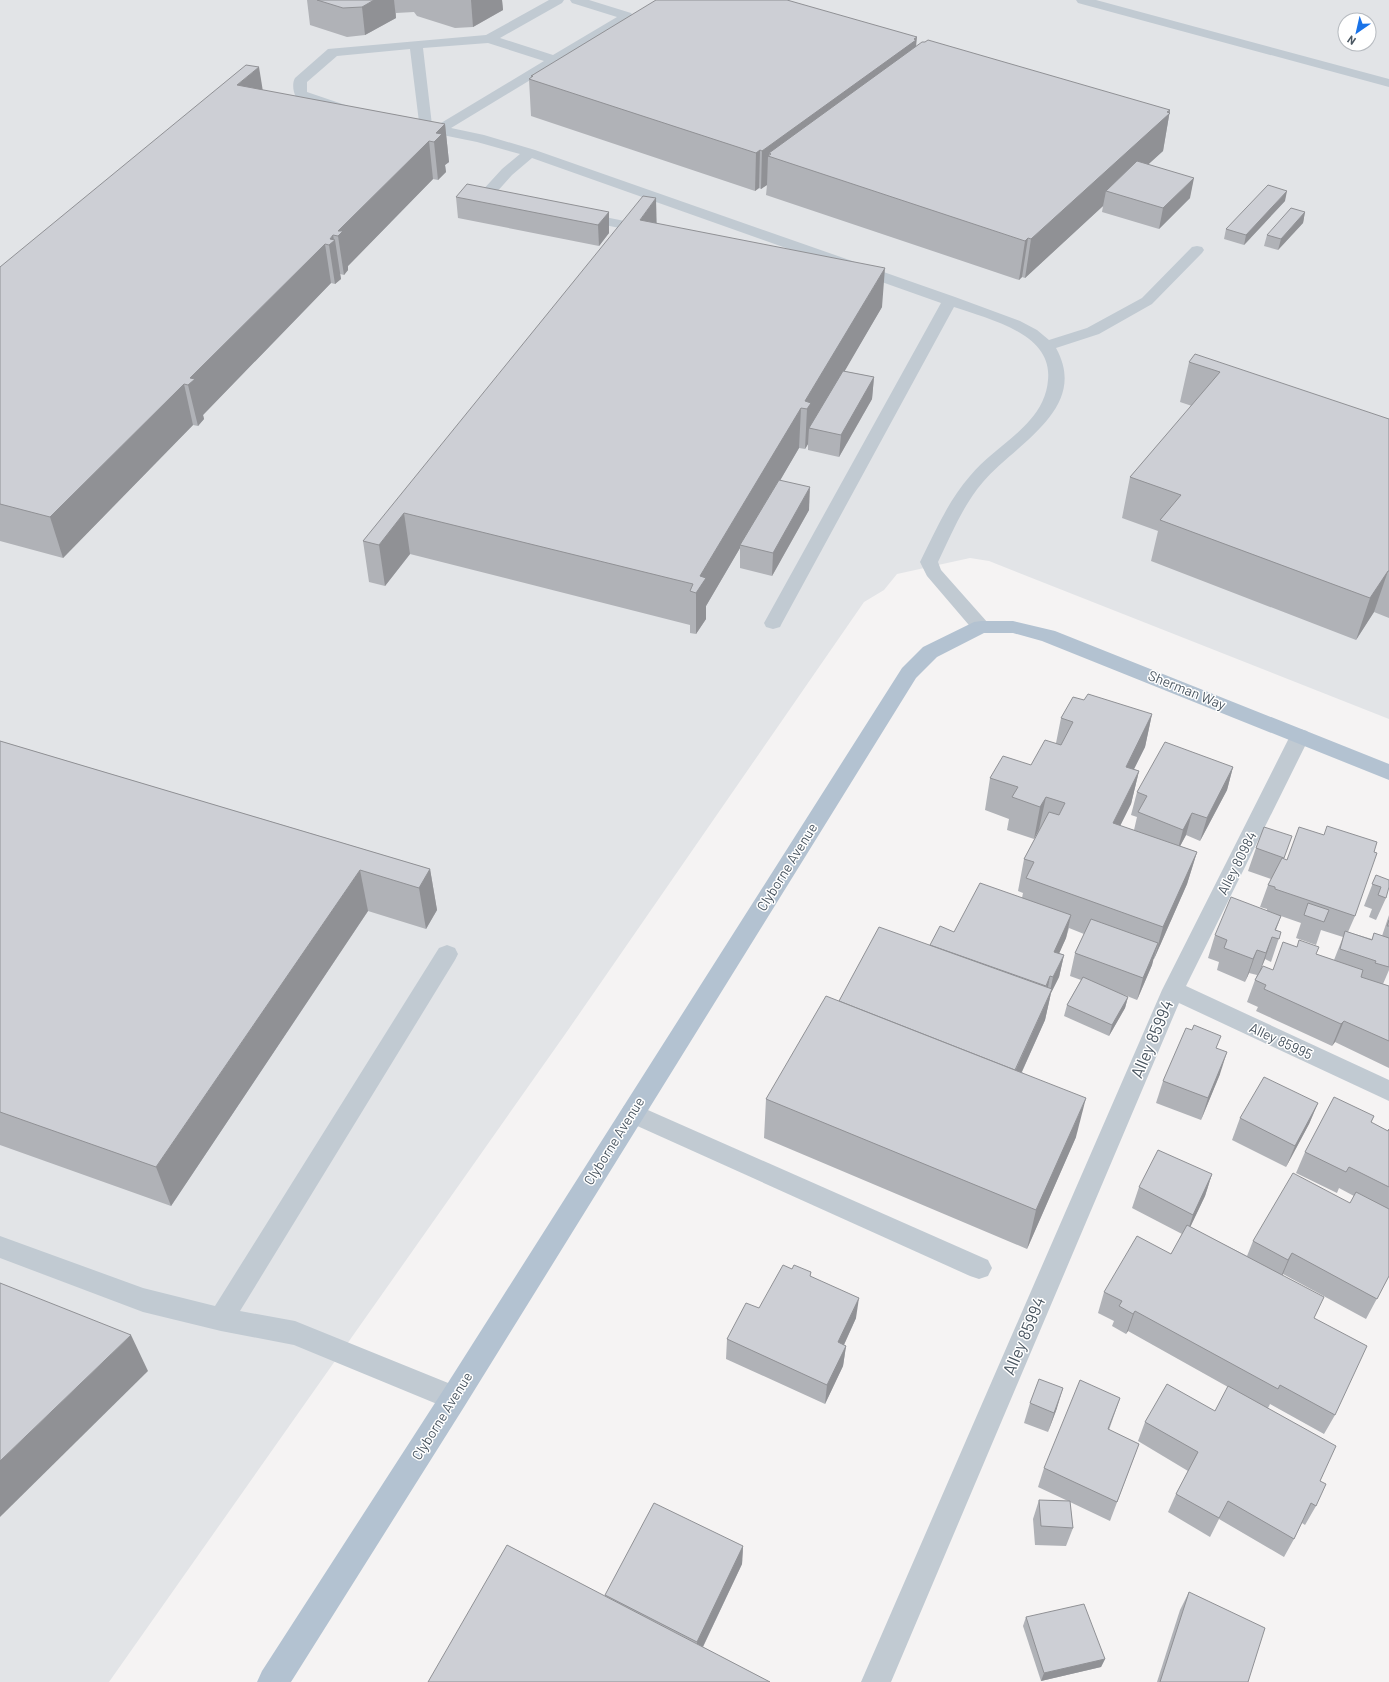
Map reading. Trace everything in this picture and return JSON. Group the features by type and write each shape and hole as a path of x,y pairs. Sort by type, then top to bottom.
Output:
{"main road":[{"name":"Sherman Way","path":"980,627 1013,627 1048,636 1389,772"},
{"name":"Clyborne Avenue","path":"272,1682 454,1398 909,673 930,652 980,627"}],"lane":[{"path":"489,39 558,0"},
{"path":"433,128 555,60 627,16 576,0"},
{"path":"1082,0 1389,83"},
{"path":"359,114 301,94 300,81 333,52 489,39 555,60"},
{"path":"416,46 433,128"},
{"path":"404,124 433,128 479,138 530,153 950,300 1018,326 1038,338 1051,351 1057,364 1057,381 1053,398 1042,416 1028,432 978,477 968,489 960,500 929,562 933,572 980,627"},
{"path":"515,202 485,196 507,172 530,153"},
{"path":"568,213 629,226"},
{"path":"1046,346 1093,332 1147,301 1197,250"},
{"path":"772,623 950,300"},
{"name":"Alley 80984","path":"1173,990 1300,736"},
{"path":"221,1319 447,954"},
{"name":"Alley 85995","path":"1173,990 1389,1091"},
{"name":"Alley 85994","path":"876,1682 1173,990"},
{"path":"632,1113 979,1268"},
{"path":"0,1247 143,1300 221,1319 294,1333 454,1398"}],"shaded area":[{"path":"0,0 1389,0 1389,719 989,561 970,558 897,574 884,590 864,602 566,1033 109,1682 0,1682"}],"building":[{"path":"317,0 374,0 362,7 343,8"},
{"path":"656,0 787,0 917,37 914,39 916,40 762,151 760,150 756,153 529,79 533,76 531,76"},
{"path":"928,40 1170,110 1167,112 1170,113 1031,239 1028,238 1025,241 768,156 771,154 769,153 922,42"},
{"path":"246,65 259,67 237,85 445,124 436,133 442,134 434,142 429,141 338,231 343,231 338,236 333,235 330,239 335,240 329,245 325,244 190,378 195,379 188,385 184,384 50,517 0,504 0,267"},
{"path":"1137,161 1194,178 1163,208 1106,191"},
{"path":"467,184 609,212 598,225 456,197"},
{"path":"1268,185 1287,191 1246,235 1226,229"},
{"path":"643,196 656,198 640,220 885,268 805,401 811,403 807,409 801,408 700,576 706,578 696,593 690,591 693,584 404,513 379,545 363,541"},
{"path":"1291,208 1305,212 1281,239 1267,235"},
{"path":"1195,354 1389,419 1389,571 1370,598 1160,520 1181,495 1130,477 1220,372 1189,362"},
{"path":"843,371 874,377 841,435 809,428"},
{"path":"779,480 810,487 773,553 740,545"},
{"path":"1088,694 1152,714 1126,767 1139,771 1113,823 1197,852 1163,927 1026,878 1034,862 1024,859 1049,812 1059,815 1065,803 1046,797 1040,807 1012,797 1018,787 990,778 1003,756 1031,765 1045,740 1061,745 1073,722 1061,718 1073,697 1084,700"},
{"path":"0,741 430,869 419,888 360,870 156,1167 0,1112"},
{"path":"1165,742 1233,767 1207,818 1192,813 1183,830 1138,812 1147,796 1137,792"},
{"path":"1327,826 1377,842 1374,852 1377,853 1355,916 1275,889 1275,887 1268,885 1282,858 1287,860 1299,827 1324,835"},
{"path":"1264,827 1292,836 1284,858 1256,848"},
{"path":"1376,875 1389,880 1386,898 1378,895 1381,887 1372,884"},
{"path":"980,883 1071,915 1054,952 1064,955 1053,977 1050,976 1046,986 930,945 940,926 954,932"},
{"path":"1231,897 1281,916 1275,930 1281,932 1279,939 1272,937 1266,953 1257,950 1253,959 1224,948 1227,940 1215,935"},
{"path":"1308,903 1329,910 1324,922 1304,915"},
{"path":"1091,919 1158,943 1143,978 1075,953"},
{"path":"879,927 1052,989 1015,1070 839,1001"},
{"path":"1345,931 1372,940 1374,933 1389,938 1389,967 1340,949"},
{"path":"1299,940 1319,947 1316,954 1363,970 1361,977 1389,986 1389,1041 1344,1021 1341,1024 1264,989 1266,985 1255,980 1263,966 1273,970 1283,942 1297,947"},
{"path":"1083,977 1128,997 1112,1025 1067,1005"},
{"path":"826,996 1086,1098 1036,1210 766,1099"},
{"path":"1194,1025 1221,1036 1216,1048 1227,1052 1208,1098 1163,1081 1186,1028 1192,1030"},
{"path":"1264,1077 1318,1103 1295,1146 1240,1118"},
{"path":"1334,1097 1374,1116 1371,1122 1388,1131 1389,1129 1389,1187 1349,1167 1346,1172 1305,1152"},
{"path":"1158,1150 1212,1174 1193,1215 1139,1187"},
{"path":"1293,1173 1350,1203 1356,1192 1389,1209 1389,1276 1377,1299 1292,1253 1288,1260 1253,1241"},
{"path":"1187,1225 1324,1297 1314,1318 1367,1346 1335,1415 1280,1385 1278,1389 1135,1311 1133,1314 1119,1306 1122,1301 1104,1292 1137,1236 1171,1254"},
{"path":"783,1265 792,1269 794,1265 811,1272 810,1276 859,1298 838,1342 846,1346 827,1385 727,1339 746,1303 759,1308"},
{"path":"0,1283 131,1335 0,1461"},
{"path":"1039,1379 1063,1388 1054,1413 1030,1403"},
{"path":"1080,1380 1120,1398 1108,1429 1139,1444 1117,1502 1044,1468"},
{"path":"1167,1384 1215,1411 1228,1386 1336,1446 1320,1481 1326,1484 1316,1506 1311,1503 1294,1539 1228,1501 1219,1518 1176,1494 1198,1452 1145,1422"},
{"path":"1039,1500 1070,1501 1073,1528 1041,1526"},
{"path":"654,1503 743,1546 697,1642 605,1595"},
{"path":"507,1545 770,1682 428,1682"},
{"path":"1189,1592 1265,1628 1248,1682 1160,1682"},
{"path":"1084,1604 1105,1659 1044,1673 1026,1617"}]}
